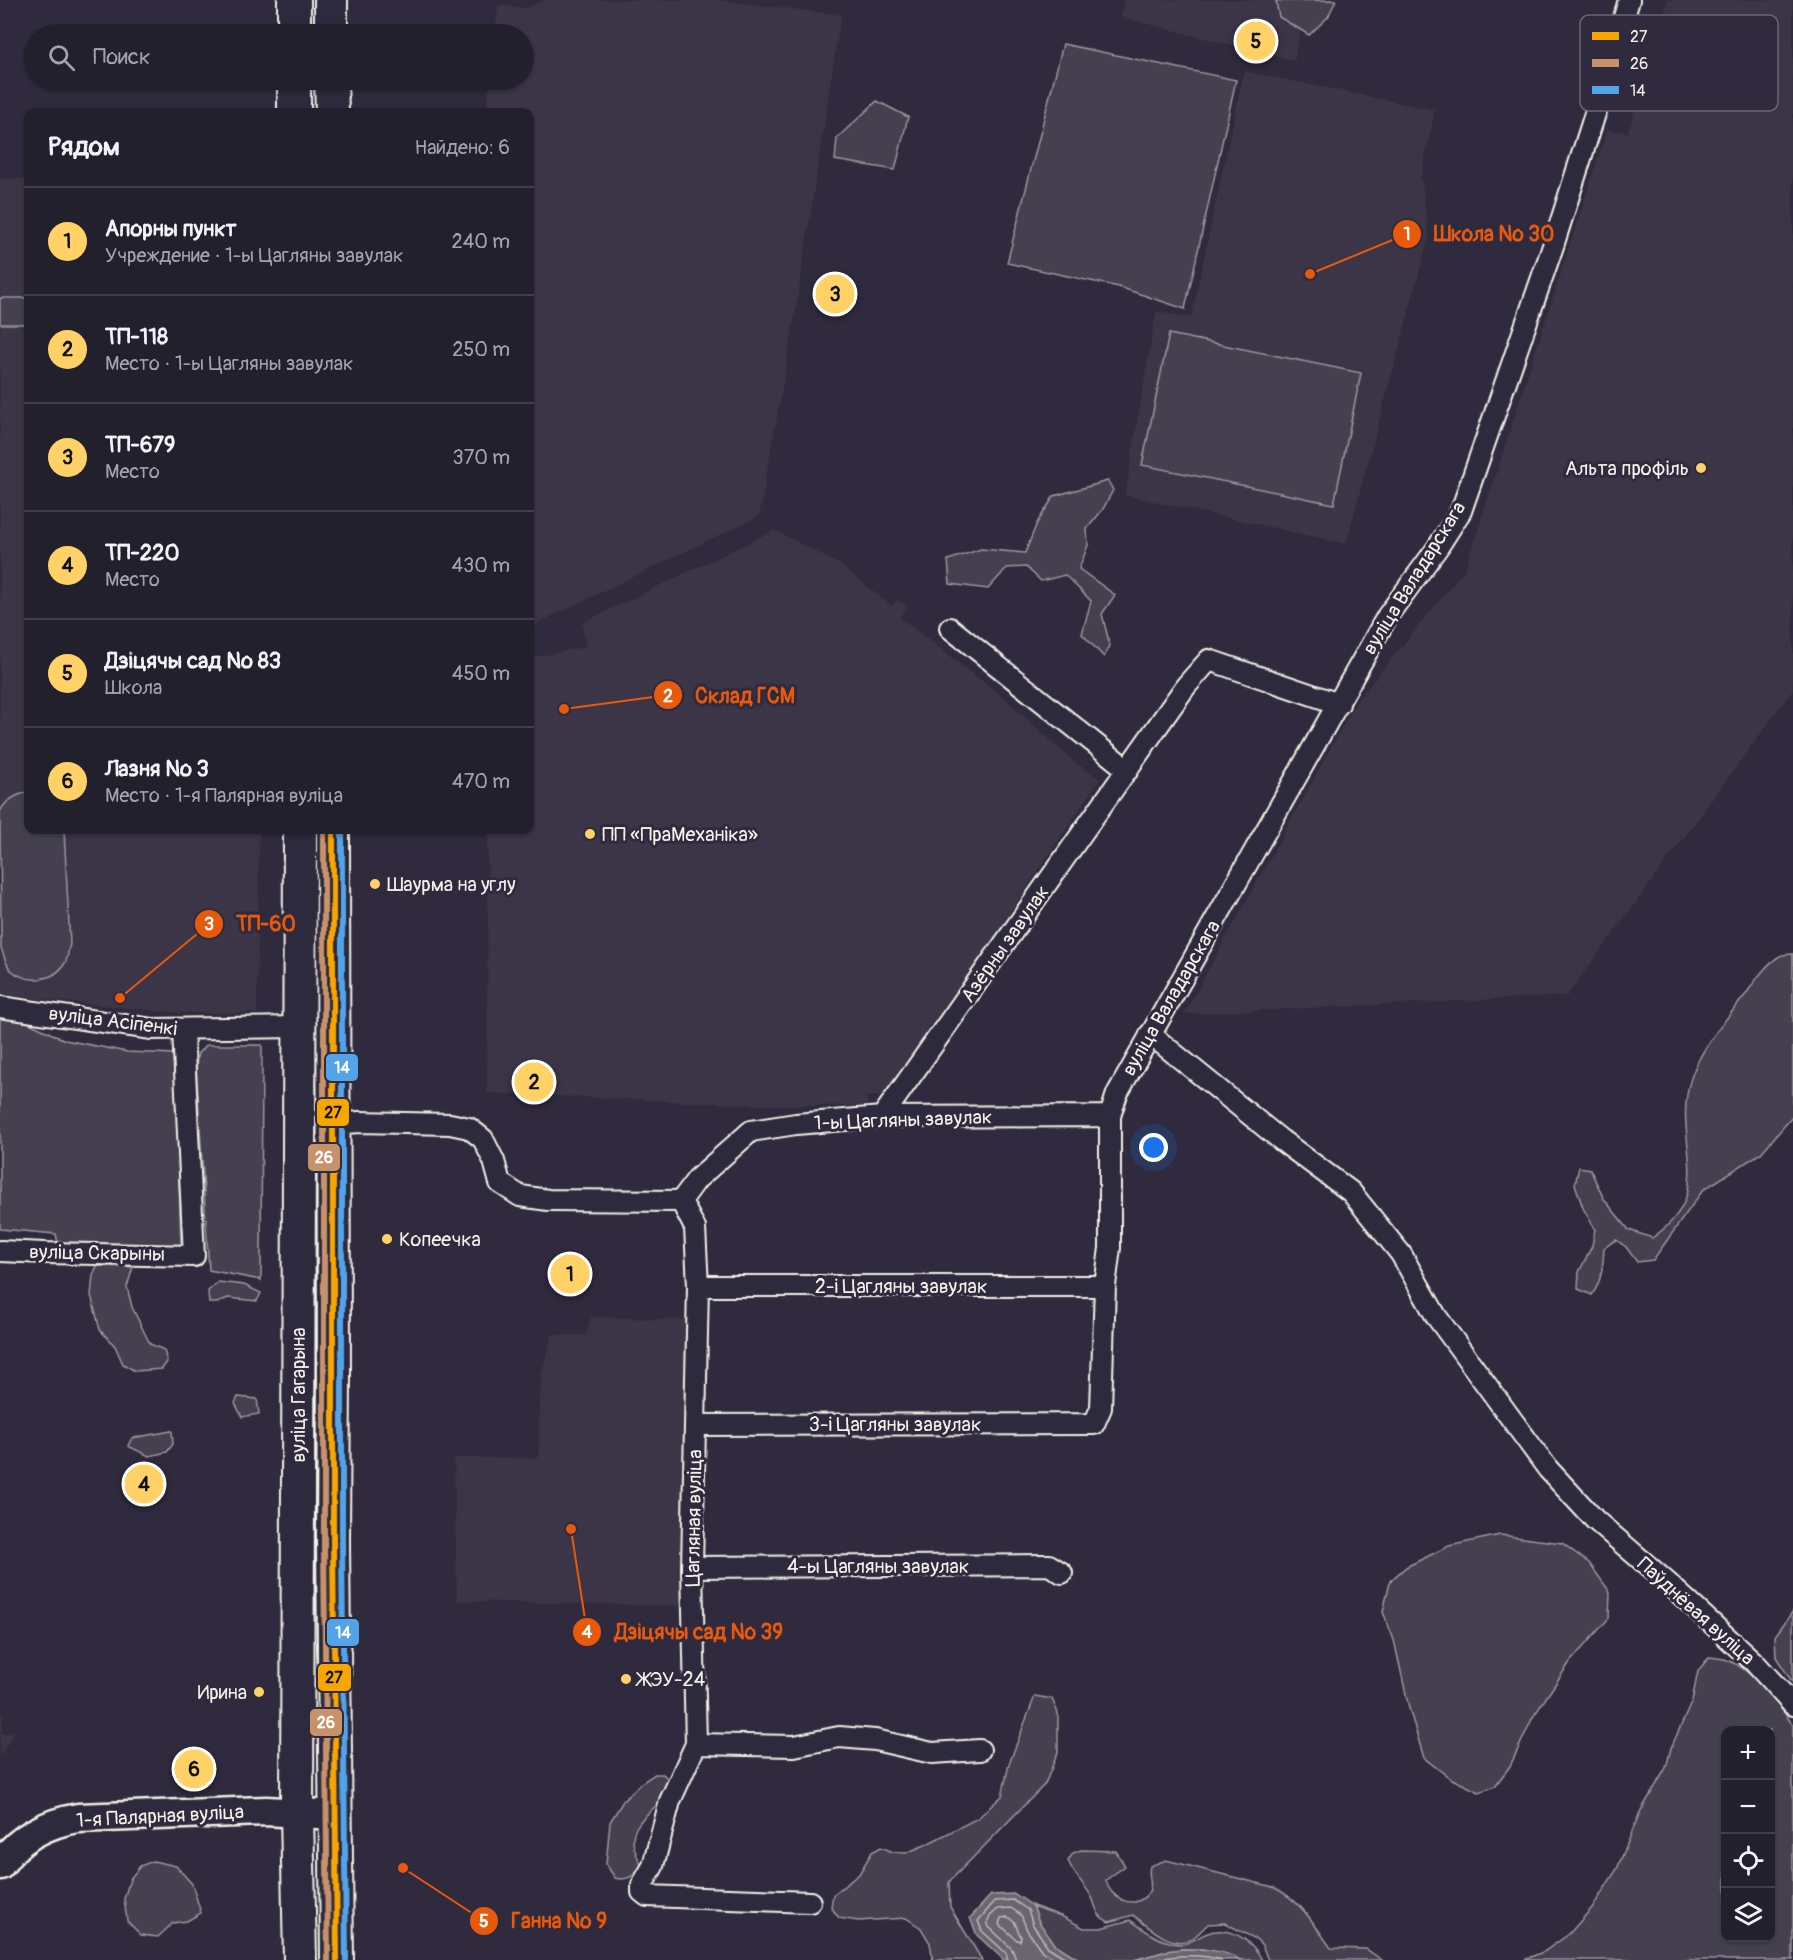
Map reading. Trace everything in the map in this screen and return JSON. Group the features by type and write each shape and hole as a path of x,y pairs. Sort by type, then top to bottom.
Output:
{"main road":[{"path":"294,0 294,24"},
{"path":"331,0 331,24"},
{"path":"294,90 294,108"},
{"path":"332,90 332,108"},
{"name":"вуліца Гагарына","path":"300,844 297,1332 297,1813 300,1960"},
{"name":"вуліца Гагарына","path":"333,845 337,1960"},
{"path":"297,1332 333,1331"}],"street":[{"name":"вуліца Валадарскага","path":"1625,15 1629,0"},
{"name":"вуліца Валадарскага","path":"1110,1116 1117,1094 1150,1034 1388,615 1438,547 1461,511 1596,111"},
{"path":"950,628 1128,770"},
{"name":"Азёрны завулак","path":"882,1117 1186,686 1209,660 1339,704"},
{"path":"300,844 333,845"},
{"name":"вуліца Асіпенкі","path":"0,1007 152,1029 299,1027"},
{"name":"вуліца Скарыны","path":"0,1251 195,1256 183,1030"},
{"name":"Паўднёвая вуліца","path":"1150,1034 1281,1140 1351,1192 1401,1254 1436,1316 1541,1459 1595,1520 1755,1663 1793,1705"},
{"path":"1105,1286 1110,1248 1110,1116"},
{"name":"1-ы Цагляны завулак","path":"681,1202 697,1179 751,1131 796,1124 882,1117 1110,1116"},
{"path":"333,1124 359,1122 450,1124 469,1128 483,1139 494,1161 500,1183 520,1196 548,1200 681,1202"},
{"name":"Цагляная вуліца","path":"681,1202 695,1228 698,1286 692,1567 696,1744 670,1801 653,1866 642,1885 642,1892 647,1896 810,1902"},
{"name":"2-і Цагляны завулак","path":"698,1286 1105,1286"},
{"name":"3-і Цагляны завулак","path":"695,1425 1094,1424 1101,1408 1105,1286"},
{"name":"4-ы Цагляны завулак","path":"692,1567 1049,1565 1062,1573"},
{"path":"696,1744 794,1746 839,1737 875,1740 932,1753 980,1750"},
{"name":"1-я Палярная вуліца","path":"0,1865 4,1858 30,1835 69,1819 266,1811 335,1815"}],"shaded area":[{"path":"545,0 717,0 841,15 793,328 759,516 542,621 534,627 534,108 486,108 489,90 534,90 534,24 496,24 498,5 527,8"},
{"path":"1124,0 1307,0 1294,61 1121,17"},
{"path":"1336,0 1328,17 1309,35 1279,17 1276,1"},
{"path":"1668,0 1793,0 1793,690 1567,996 1184,1014 1356,702 1465,569 1607,130 1628,132 1634,111 1778,111 1778,15 1663,15"},
{"path":"1063,44 1236,80 1185,309 1119,287 1007,263"},
{"path":"1244,71 1435,110 1421,177 1429,237 1346,544 1125,495 1156,311 1191,318"},
{"path":"877,101 908,117 895,170 835,160 837,138"},
{"path":"0,179 24,179 24,834 259,834 257,1013 179,1013 0,995"},
{"path":"0,298 24,298 24,324 0,324"},
{"path":"1169,334 1361,373 1334,504 1142,465"},
{"path":"1108,481 1113,490 1103,509 1087,529 1088,545 1079,569 1115,595 1102,614 1110,646 1104,657 1082,634 1091,601 1065,575 1041,581 1026,567 1007,568 988,589 950,584 948,560 981,549 1025,553 1037,523 1054,496"},
{"path":"774,530 839,564 892,606 897,599 908,607 899,617 1003,697 1073,761 1100,779 886,1097 867,1096 867,1106 758,1105 487,1093 488,834 534,834 534,657 585,647 582,623"},
{"path":"24,793 24,834 64,834 70,944 66,961 60,969 40,979 25,977 11,970 1,948 0,812 5,804"},
{"path":"1793,954 1793,1116 1761,1153 1703,1190 1653,1260 1637,1262 1626,1247 1616,1240 1604,1248 1600,1278 1592,1295 1578,1289 1579,1272 1592,1246 1595,1229 1583,1208 1575,1184 1579,1167 1590,1169 1604,1199 1629,1230 1652,1238 1673,1220 1684,1202 1689,1183 1686,1101 1695,1067 1715,1034 1765,968 1780,956"},
{"path":"0,1018 27,1022 65,1040 127,1052 175,1054 181,1245 67,1251 58,1244 56,1234 0,1229"},
{"path":"207,1045 262,1045 261,1280 209,1270 196,1066 198,1053"},
{"path":"97,1266 133,1267 127,1287 132,1307 150,1344 164,1350 167,1362 162,1369 135,1371 123,1364 115,1346 100,1330 91,1295 93,1275"},
{"path":"218,1282 244,1285 261,1293 257,1301 228,1298 217,1303 209,1303 208,1291"},
{"path":"591,1317 686,1320 687,1606 457,1601 454,1458 538,1458 541,1375 552,1335 586,1335"},
{"path":"238,1397 257,1399 259,1414 242,1417 235,1403"},
{"path":"172,1431 173,1444 167,1452 149,1456 128,1446 132,1438"},
{"path":"1500,1535 1562,1543 1589,1563 1610,1592 1609,1618 1570,1662 1533,1717 1510,1766 1495,1786 1479,1792 1450,1778 1424,1758 1409,1708 1394,1640 1383,1612 1390,1581 1406,1567 1449,1546"},
{"path":"1793,1611 1793,1683 1776,1657 1775,1636"},
{"path":"1709,1657 1725,1659 1756,1679 1793,1725 1793,1960 1524,1960 1545,1951 1569,1934 1592,1908 1617,1869 1640,1812 1666,1768 1671,1748 1692,1701 1698,1671"},
{"path":"1035,1696 1052,1699 1058,1713 1058,1752 1045,1784 949,1882 950,1907 982,1960 933,1960 930,1943 921,1928 906,1918 858,1921 839,1918 831,1907 833,1895 859,1874 872,1852 881,1847 893,1852 906,1853 925,1845 978,1818 1002,1796 1009,1764"},
{"path":"0,1715 3,1716 2,1733 14,1733 0,1757"},
{"path":"655,1774 663,1774 669,1780 668,1789 664,1797 635,1829 633,1845 641,1865 630,1877 615,1878 606,1864 610,1822 623,1801 641,1783"},
{"path":"1081,1850 1116,1851 1125,1866 1106,1880 1112,1892 1123,1900 1136,1902 1143,1899 1150,1890 1150,1866 1166,1860 1273,1887 1300,1906 1331,1948 1366,1949 1382,1960 1268,1960 1262,1945 1256,1939 1225,1923 1208,1924 1193,1938 1184,1942 1160,1935 1133,1915 1109,1922 1098,1913 1090,1894 1068,1861 1073,1853"},
{"path":"153,1861 176,1866 192,1884 201,1913 187,1921 173,1923 158,1937 141,1935 127,1921 124,1899 130,1879 140,1866"},
{"path":"1033,1906 1061,1916 1084,1928 1101,1928 1130,1920 1147,1932 1172,1943 1184,1944 1213,1931 1230,1932 1252,1946 1262,1960 1240,1960 1203,1949 1182,1949 1134,1960 1080,1960 1053,1943 1039,1922"}],"water":[{"path":"1015,1894 1033,1906 1039,1922 1053,1943 1080,1960 1004,1960 977,1935 970,1918 991,1895"},
{"path":"1182,1949 1219,1952 1240,1960 1134,1960"}],"transit line":[{"name":"26","path":"324,834 324,1542 328,1960"},
{"name":"27","path":"333,834 333,1542 337,1960"},
{"name":"14","path":"342,834 342,1542 346,1960"}],"place":[{"name":"Дзіцячы сад № 83","path":"1256,41"},
{"name":"Школа № 30","path":"1310,274"},
{"name":"ТП-679","path":"835,294"},
{"name":"Альта профіль","path":"1701,468"},
{"name":"Склад ГСМ","path":"564,709"},
{"name":"ПП «ПраМеханіка»","path":"590,834"},
{"name":"Шаурма на углу","path":"375,884"},
{"name":"ТП-60","path":"120,998"},
{"name":"ТП-118","path":"534,1082"},
{"name":"Копеечка","path":"387,1239"},
{"name":"Апорны пункт","path":"570,1274"},
{"name":"ТП-220","path":"144,1484"},
{"name":"Дзіцячы сад № 39","path":"571,1529"},
{"name":"ЖЭУ-24","path":"626,1679"},
{"name":"Ирина","path":"259,1692"},
{"name":"Лазня № 3","path":"194,1769"},
{"name":"Ганна № 9","path":"403,1868"}]}
